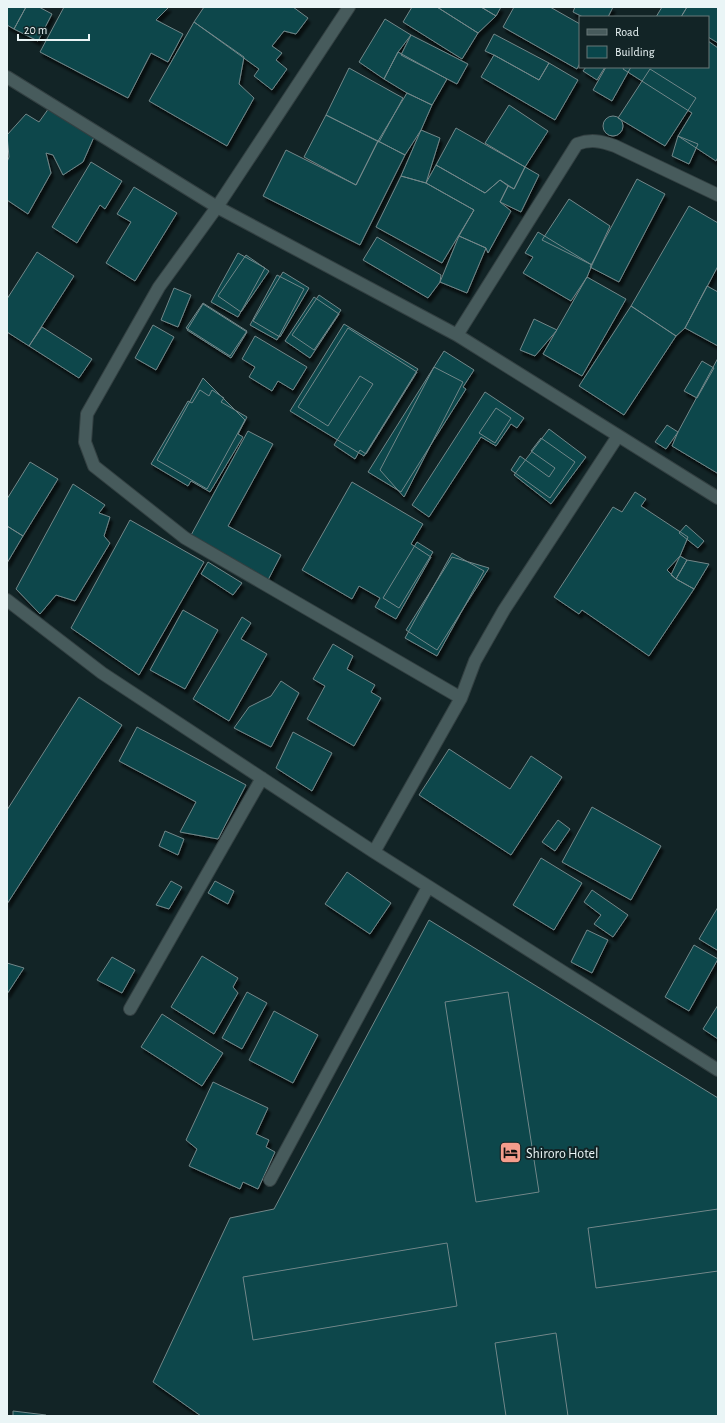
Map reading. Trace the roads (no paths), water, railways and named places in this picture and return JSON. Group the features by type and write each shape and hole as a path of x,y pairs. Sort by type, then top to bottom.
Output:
{"street":[{"path":"349,7 217,207 159,287 87,414 85,442 94,466 129,495 204,550 295,600 440,688 460,698"},
{"path":"7,77 217,207 457,335 718,498"},
{"path":"457,335 577,144 587,141 600,141 615,146 718,195"},
{"path":"374,852 460,698 475,661 504,610 618,436"},
{"path":"7,600 102,673 428,887 718,1070"},
{"path":"130,1009 262,778"},
{"path":"270,1180 428,887"}],"place":[{"name":"Shiroro Hotel","path":"511,1153"}]}
